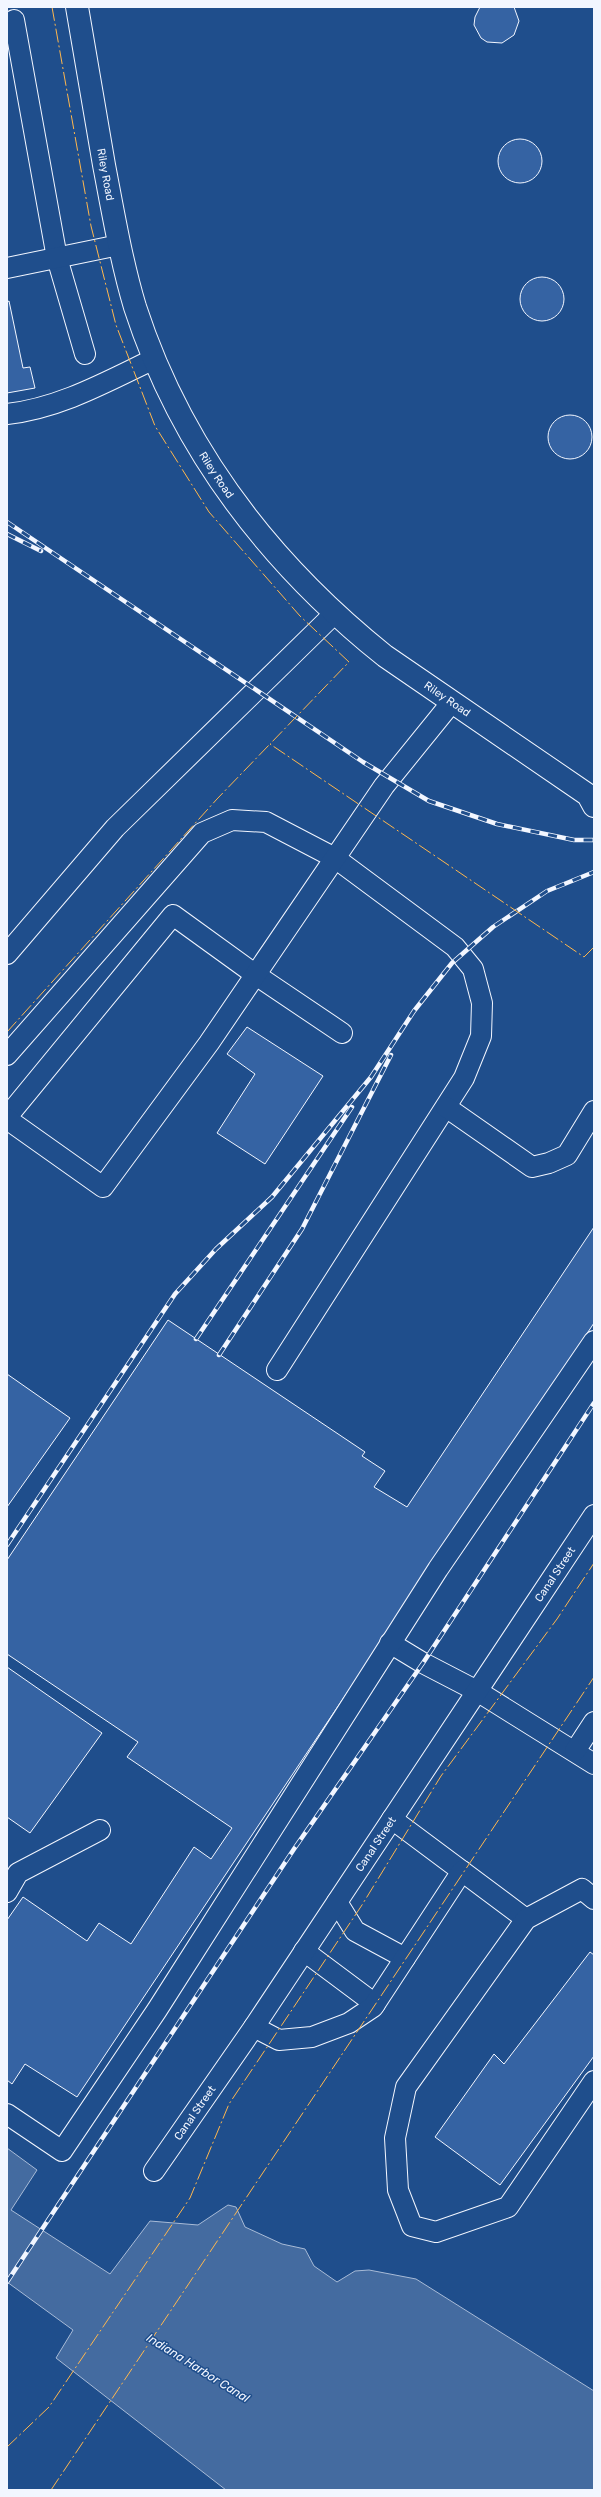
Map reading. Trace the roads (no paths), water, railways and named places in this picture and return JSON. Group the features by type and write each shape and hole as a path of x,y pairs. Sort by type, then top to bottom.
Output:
{"main road":[{"name":"Riley Road","path":"77,7 119,245 135,306 154,359 185,423 219,479 265,542 286,566 335,613 385,656 592,799"}],"street":[{"path":"14,20 57,258 85,354"},
{"path":"7,268 119,245"},
{"path":"7,414 35,411 66,401 154,359"},
{"path":"7,954 115,828 335,613"},
{"path":"342,1033 256,975 173,915 7,1118 103,1187 209,1043 256,975 384,786 452,702"},
{"path":"7,1055 202,832 232,820 266,822 335,858 455,947 473,969 482,1003 481,1036 464,1078 277,1370"},
{"path":"446,1107 532,1167 549,1163 567,1154 594,1111"},
{"path":"7,2114 62,2151 158,2010 390,1642 594,1341"},
{"name":"Canal Street","path":"154,2171 254,2027 594,1515"},
{"path":"390,1642 423,1663 477,1691 594,1764"},
{"path":"575,1751 594,1722"},
{"path":"392,1819 526,1919"},
{"path":"7,1892 18,1873 100,1830"},
{"path":"254,2027 279,2040 312,2037 349,2023 375,2004 462,1871"},
{"path":"594,1898 582,1889 526,1919 406,2087 395,2138 398,2190 412,2226 436,2232 508,2207 594,2081"},
{"path":"337,1902 355,1931 405,1958"},
{"path":"304,1951 375,2004"}],"water":[{"name":"Indiana Harbor Canal","path":"7,2148 37,2170 11,2210 110,2274 150,2221 198,2225 228,2205 236,2207 245,2227 282,2244 305,2249 314,2266 337,2282 355,2271 369,2270 416,2279 594,2391 594,2490 226,2490 56,2358 73,2330 7,2282"}],"railway":[{"path":"7,522 363,762 429,801 497,824 574,840 594,840"},
{"path":"7,534 41,551"},
{"path":"7,1545 175,1294 216,1249 272,1197 371,1077 414,1011 452,963 493,927 547,891 594,872"},
{"path":"219,1355 302,1229 391,1055"},
{"path":"196,1339 352,1107"},
{"path":"7,2282 294,1849 423,1663 594,1403"}]}
